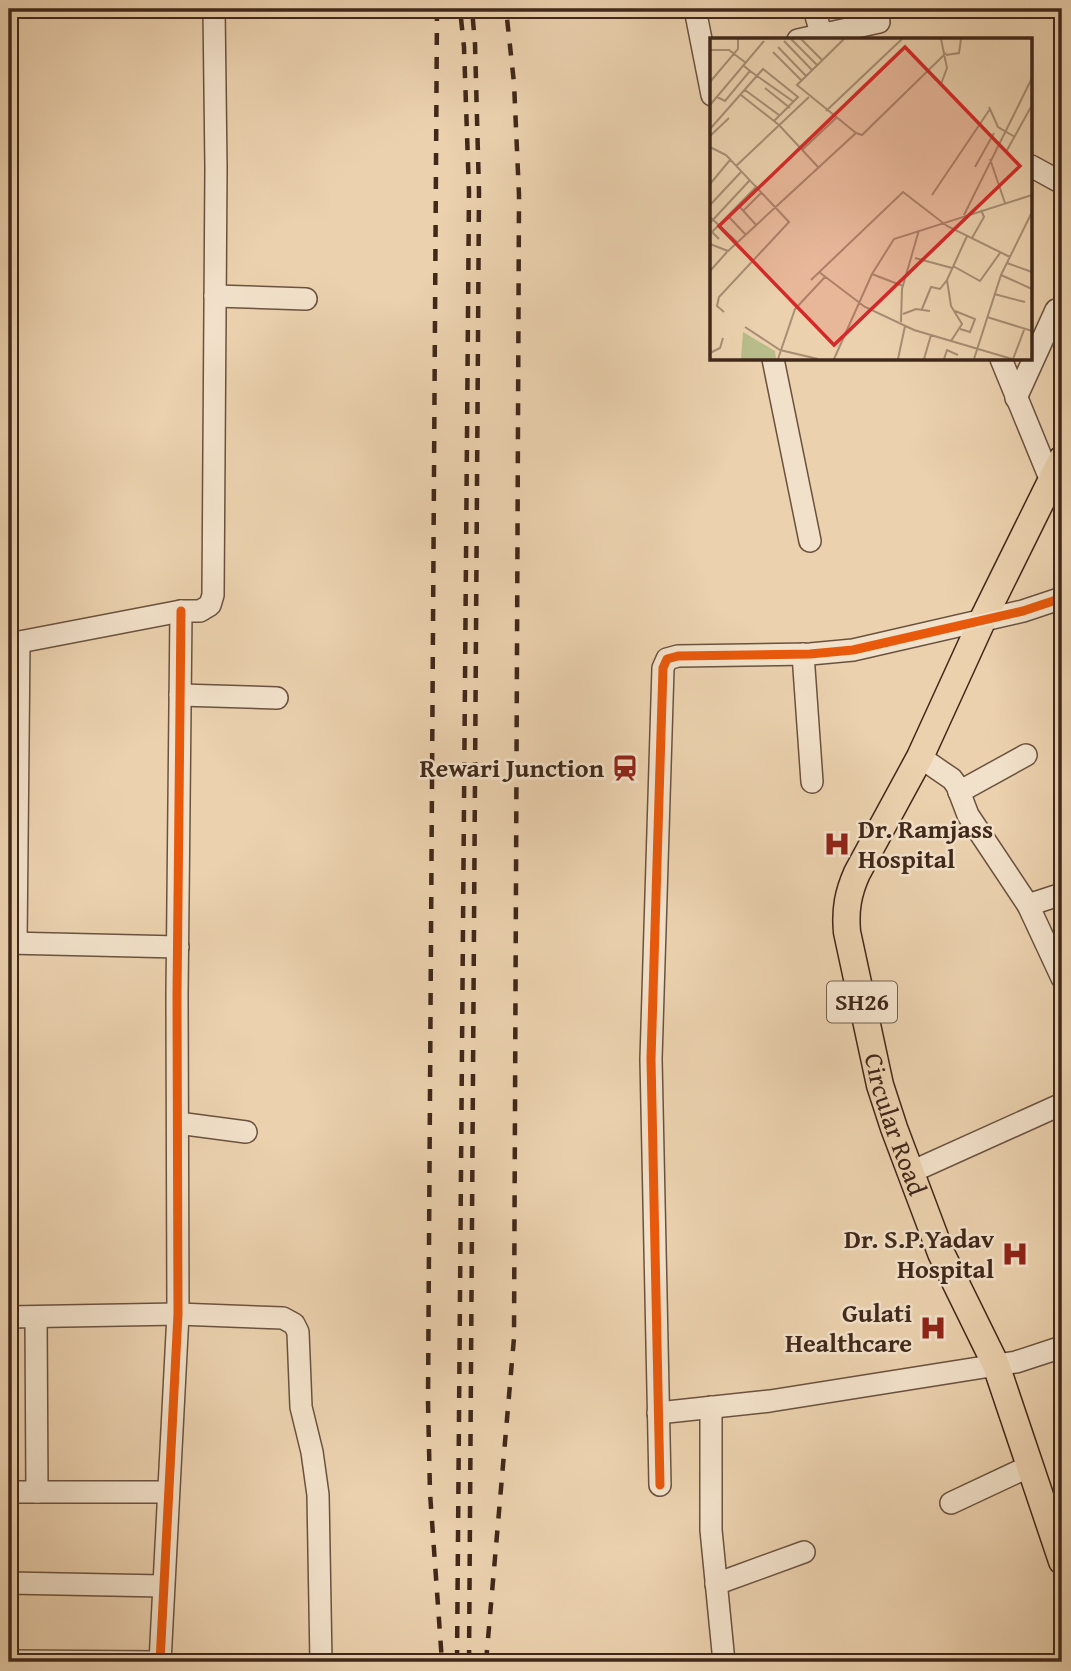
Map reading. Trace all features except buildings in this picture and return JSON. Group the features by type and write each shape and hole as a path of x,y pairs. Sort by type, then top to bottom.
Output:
{"main road":[{"name":"Circular Road","path":"1056,470 983,619 920,757 857,873 849,891 845,912 880,1085 909,1173 941,1253 996,1365 1062,1560"}],"street":[{"path":"178,947 12,943 14,643 181,611 200,611 210,605 213,595 214,9"},
{"path":"695,9 710,85"},
{"path":"814,9 823,38 879,18"},
{"path":"1032,167 1062,183"},
{"path":"215,296 306,299"},
{"path":"1016,398 1056,310"},
{"path":"773,360 810,541"},
{"path":"1001,360 1016,398 1056,470"},
{"path":"660,1485 651,1059 663,668 667,659 678,656 803,654 853,650 1023,611 1062,598"},
{"path":"9,1661 160,1662 178,1314 181,611"},
{"path":"803,654 811,782"},
{"path":"180,695 277,698"},
{"path":"959,792 1026,755"},
{"path":"920,757 952,779 968,815 1028,905 1062,978"},
{"path":"1028,905 1062,894"},
{"path":"909,1173 1062,1104"},
{"path":"178,1123 246,1132"},
{"path":"9,1317 178,1314 282,1318 294,1324 298,1332 300,1398 318,1495 321,1662"},
{"path":"36,1318 37,1492"},
{"path":"659,1413 771,1401 996,1365 1032,1358 1062,1347"},
{"path":"711,1407 711,1530 724,1662"},
{"path":"951,1503 1030,1466"},
{"path":"9,1492 168,1492"},
{"path":"716,1584 804,1552"},
{"path":"9,1583 163,1586"}],"railway":[{"path":"437,9 428,1401 430,1493 442,1662"},
{"path":"457,1662 469,192 464,47 460,9"},
{"path":"469,1662 479,192 472,9"},
{"path":"486,1662 514,1338 519,195 514,83 506,9"}],"cycle path":[{"path":"660,1485 651,1059 663,668 667,659 678,656 810,654 853,650 1023,611 1062,598"},
{"path":"160,1662 178,1314 177,996 181,611"}],"place":[{"name":"Rewari Junction","path":"625,768"},
{"name":"Dr. Ramjass Hospital","path":"837,844"},
{"name":"Dr. S.P.Yadav Hospital","path":"1015,1254"},
{"name":"Gulati Healthcare","path":"933,1328"}]}
